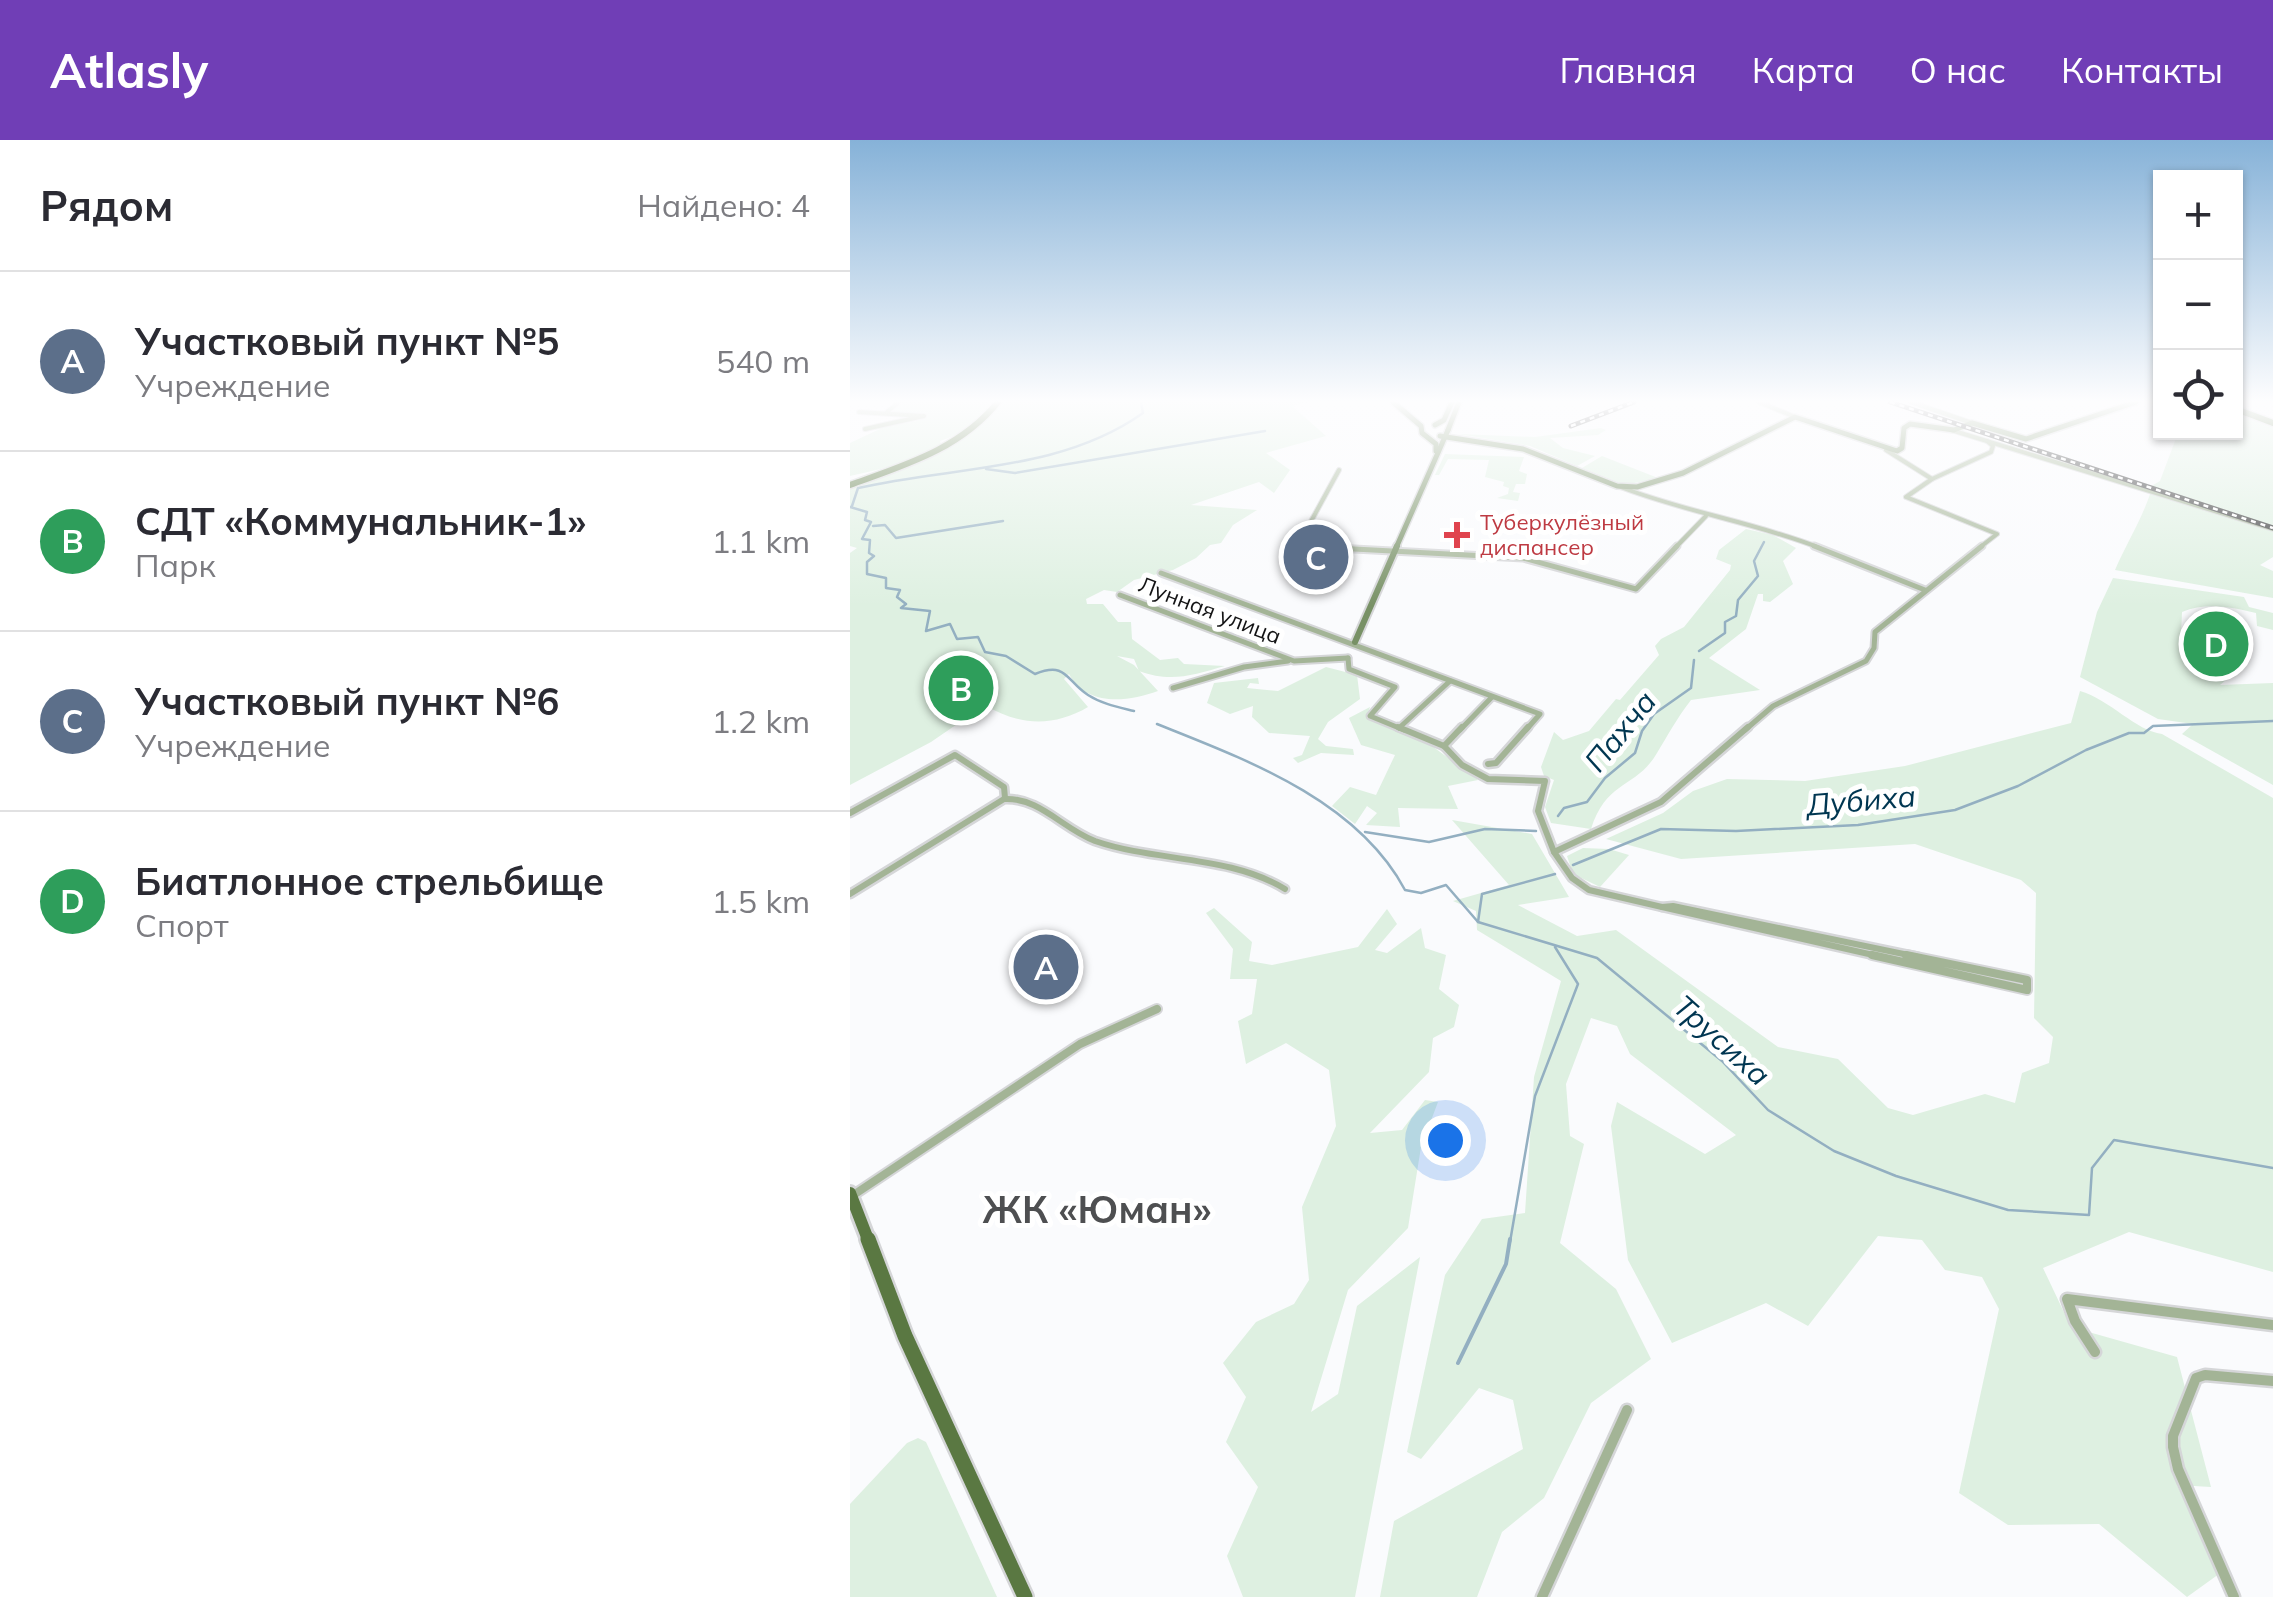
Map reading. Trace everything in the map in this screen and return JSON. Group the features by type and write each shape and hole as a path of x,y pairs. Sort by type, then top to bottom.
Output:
{"main road":[{"path":"850,484 884,470"},
{"path":"851,1195 905,1336 1025,1597"}],"street":[{"path":"1339,470 1297,547 1534,560 1636,589 1706,516"},
{"path":"1428,470 1348,658 1349,669 1395,688 1370,716 1444,746 1449,755 1487,778 1504,782 1532,778 1545,781 1538,810 1554,852 1583,887 2027,985"},
{"path":"1576,470 1650,499 1791,537 1925,590"},
{"path":"1617,486 1650,485 1682,470"},
{"path":"1920,470 1932,479"},
{"path":"1554,852 1662,802 1776,704 1866,661 1874,648 1874,632 1997,532 1906,497 1953,470"},
{"path":"2081,470 2273,529"},
{"path":"1650,485 1645,492 1650,499"},
{"path":"1160,573 1355,642 1540,714 1496,763 1488,764"},
{"name":"Лунная улица","path":"1120,595 1294,661 1348,658"},
{"path":"1173,688 1244,667 1294,661"},
{"path":"1399,728 1450,680"},
{"path":"1444,746 1493,697"},
{"path":"850,813 955,755 1004,787 1004,799"},
{"path":"850,894 1004,799 1031,802 1070,830 1111,848 1246,873 1274,880 1284,889"},
{"path":"851,1195 1080,1044 1157,1009"},
{"path":"2095,1352 2075,1322 2066,1299 2273,1325"},
{"path":"2234,1597 2178,1469 2173,1436 2196,1378 2205,1375 2273,1382"},
{"path":"1542,1597 1627,1410"}],"green space":[{"path":"850,470 876,470 850,476"},
{"path":"903,470 1290,470 1274,493 1259,482 1191,505 1257,510 1233,525 1221,543 1210,545 1173,570 1134,580 1117,592 1104,590 1086,599 1087,604 1103,604 1118,622 1131,622 1132,639 1160,660 1178,658 1184,664 1225,666 1172,677 1140,671 1158,691 1121,699 1086,692 1069,674 1064,679 1088,707 1075,714 1049,721 1024,720 985,705 931,742 850,785 850,553 857,548 850,546 850,489","holes":["1117,656 1134,659 1139,670"]},
{"path":"1487,470 1519,470 1527,474 1525,484 1516,484 1513,492 1520,493 1518,501 1497,498 1508,494 1509,488 1503,486 1504,482 1485,477"},
{"path":"1587,470 1638,470 1658,478 1625,485"},
{"path":"2164,470 2273,470 2273,557 2260,565 2273,571 2273,598 2115,570 2153,485 2160,481"},
{"path":"1746,529 1773,535 1796,548 1783,561 1793,584 1770,602 1763,601 1763,594 1758,594 1746,629 1709,658 1760,690 1691,700 1649,765 1613,792 1591,829 1551,823 1545,807 1554,780 1544,776 1541,767 1554,732 1563,740 1589,731 1616,699 1620,700 1659,655 1655,646 1684,627 1730,570 1731,565 1716,559 1719,550"},
{"path":"2113,578 2244,597 2249,607 2273,613 2273,630 2257,626 2256,613 2219,607 2191,609 2182,612 2181,635 2194,640 2194,659 2234,673 2220,685 2273,683 2273,785 2182,734 2193,724 2158,719 2080,677 2097,612"},
{"path":"2199,625 2232,631 2234,664 2200,657"},
{"path":"1326,667 1357,675 1360,699 1328,722 1318,739 1326,746 1353,749 1354,755 1321,753 1298,763 1293,758 1302,755 1310,736 1269,733 1252,717 1253,706 1230,714 1207,703 1214,683 1258,678 1259,684 1250,683 1247,688 1278,691"},
{"path":"2080,691 2273,798 2273,1272 2129,1232 2043,1268 2071,1327 2177,1357 2211,1487 2177,1485 2219,1574 2187,1597 2099,1524 2008,1525 1959,1493 1999,1309 1982,1277 1945,1270 1922,1240 1878,1236 1808,1326 1766,1303 1672,1343 1628,1260 1611,1126 1617,1102 1705,1154 1736,1135 1630,1054 1617,1026 1591,1018 1566,1084 1570,1136 1584,1144 1560,1243 1616,1289 1651,1359 1591,1403 1544,1498 1502,1532 1477,1597 1380,1597 1394,1521 1523,1449 1513,1400 1479,1388 1421,1459 1407,1452 1445,1275 1482,1219 1525,1213 1534,1077 1561,981 1477,930 1476,911 1453,901 1509,885 1452,820 1532,834 1569,897 1518,905 1577,936 1616,930 1778,1047 1838,1059 1888,1108 1913,1115 1985,1094 2015,1103 2022,1073 2049,1063 2053,1037 2034,1018 2036,893 2021,880 1915,844 1681,859 1606,839 1663,813 1693,791 1727,779 1805,781 1905,766 2071,723"},
{"path":"1370,707 1367,716 1432,746 1478,780 1448,786 1458,809 1398,808 1400,827 1366,825 1377,813 1367,806 1355,824 1332,806 1350,787 1376,795 1395,755 1361,745 1349,718"},
{"path":"1583,848 1629,855 1600,887 1573,874 1567,856"},
{"path":"1214,908 1252,942 1249,961 1272,965 1358,947 1387,909 1397,924 1375,950 1387,953 1421,928 1425,948 1446,955 1439,989 1459,1005 1454,1027 1433,1038 1429,1072 1370,1133 1402,1130 1425,1100 1438,1102 1421,1147 1408,1228 1348,1290 1311,1412 1338,1394 1357,1306 1420,1257 1355,1597 1243,1597 1227,1556 1258,1487 1226,1442 1246,1397 1223,1363 1256,1322 1294,1304 1309,1280 1302,1207 1336,1126 1329,1070 1286,1043 1246,1064 1238,1021 1252,1014 1257,979 1230,979 1233,949 1206,913"},
{"path":"918,1438 926,1442 997,1597 850,1597 850,1504 907,1443"}],"waterway":[{"path":"852,506 858,488 966,470"},
{"path":"993,470 1015,473 1033,470"},
{"name":"Трусиха","path":"850,507 867,512 865,520 871,522 862,539 870,540 869,553 874,556 867,562 867,574 886,578 886,588 900,590 897,597 906,604 901,608 930,611 926,631 950,624 957,639 978,637 985,652 1006,656 1035,674 1060,671 1093,698 1134,711"},
{"path":"873,526 885,525 896,538 1003,521"},
{"name":"Пахча","path":"1699,651 1725,633 1725,622 1736,616 1738,600 1758,576 1754,561 1764,542"},
{"name":"Пахча","path":"1558,816 1564,808 1587,802 1605,778 1635,753 1642,731 1654,714 1691,688 1694,660"},
{"name":"Дубиха","path":"1573,865 1661,829 1736,831 1858,825 1955,810 2018,786 2086,750 2129,733 2144,733 2153,726 2273,721"},
{"name":"Трусиха","path":"1157,724 1227,752 1297,787 1359,831 1405,890 1421,893 1446,885 1478,922"},
{"name":"Пахча","path":"1365,832 1429,842 1485,829 1536,831"},
{"name":"Дубиха","path":"1478,922 1482,894 1555,874"},
{"name":"Трусиха","path":"1478,922 1597,958 1722,1061 1768,1110 1834,1151 1896,1176 2008,1210 2089,1215 2092,1168 2114,1140 2273,1168"},
{"path":"1510,1242 1535,1096 1578,984 1555,947"},
{"path":"1458,1363 1506,1264 1510,1239"}],"railway":[{"path":"2097,470 2273,528"}],"place":[{"name":"Туберкулёзный диспансер","path":"1457,535"},
{"name":"Участковый пункт №6","path":"1316,557"},
{"name":"Биатлонное стрельбище","path":"2216,644"},
{"name":"СДТ «Коммунальник-1»","path":"961,688"},
{"name":"Участковый пункт №5","path":"1046,967"}],"district":[{"name":"ЖК «Юман»","path":"1097,1209"}]}
